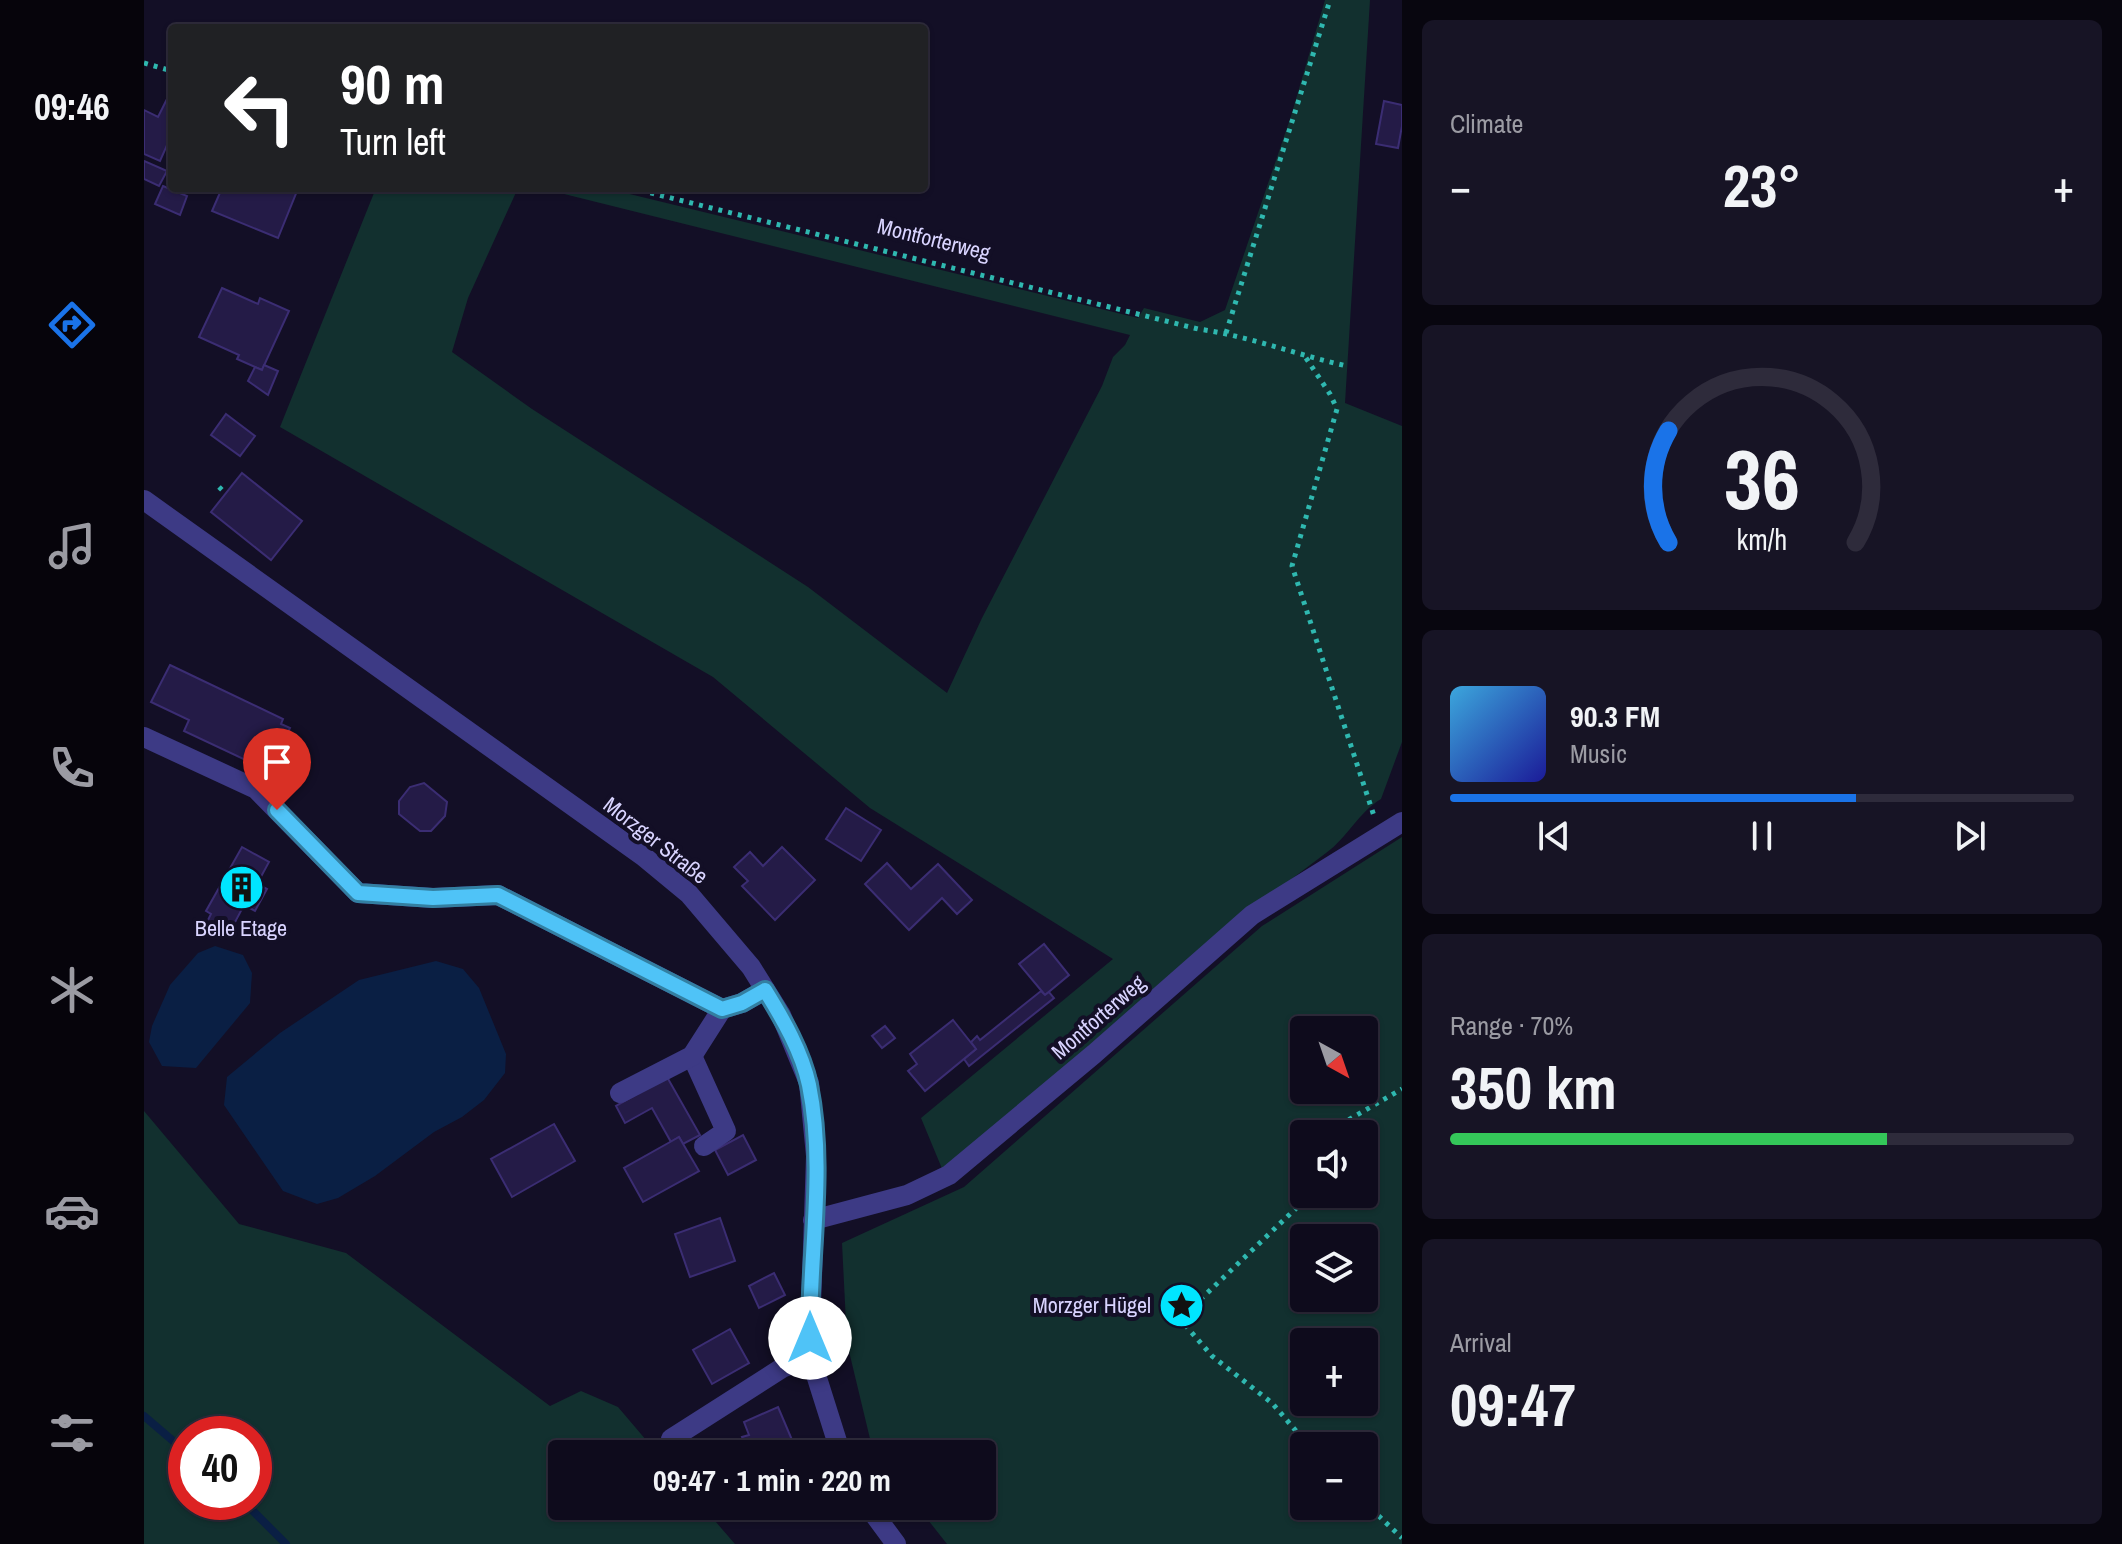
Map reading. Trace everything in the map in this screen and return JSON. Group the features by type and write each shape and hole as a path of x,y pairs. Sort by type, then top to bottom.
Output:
{"street":[{"name":"Morzger Straße","path":"144,500 643,856 689,894 737,947 781,1015 809,1083 816,1156 810,1306 813,1356 836,1440"},
{"path":"144,737 256,789 358,893 433,898 498,895 722,1009"},
{"name":"Montforterweg","path":"813,1220 907,1195 949,1175 1094,1054 1252,915 1402,822"},
{"path":"620,1093 692,1056 722,1009 742,1003 765,990"},
{"path":"692,1056 726,1131 704,1146"},
{"path":"671,1439 782,1368 813,1356"},
{"path":"878,1520 896,1544"}],"path":[{"path":"1226,333 1330,0"},
{"path":"144,63 168,70"},
{"name":"Montforterweg","path":"647,192 1198,329 1226,333 1347,366"},
{"path":"1306,357 1337,409 1292,566 1379,836"},
{"path":"219,487 225,493"},
{"path":"1348,1120 1402,1089"},
{"path":"1296,1208 1180,1319 1212,1356 1272,1403 1297,1432"},
{"path":"1378,1515 1402,1538"}],"green space":[{"path":"1325,0 1370,0 1345,403 1402,426 1402,742 1381,799 1333,847 1180,969 943,1171 921,1118 1113,959 870,808 713,677 280,427 374,192 516,192 468,298 452,352 532,409 808,587 947,693 982,618 1102,386 1113,357 1130,335 556,192 621,192 1138,318 1144,308 1200,322 1225,310 1291,116"},
{"path":"1402,837 1402,1544 947,1544 928,1520 996,1520 996,1440 870,1440 847,1343 842,1243 964,1187 1262,926"},
{"path":"144,1111 239,1224 346,1253 550,1406 581,1391 618,1407 646,1440 548,1440 548,1520 714,1520 735,1544 144,1544"}],"water":[{"path":"215,946 243,955 252,973 250,1003 196,1068 162,1066 149,1042 152,1026 170,985 198,953"},
{"path":"436,961 463,969 479,988 506,1054 505,1073 484,1100 462,1117 434,1132 375,1176 338,1198 317,1204 283,1191 224,1105 227,1077 280,1033 359,980"}],"building":[{"path":"167,99 168,143 160,161 144,154 144,110 158,117"},
{"path":"1384,101 1402,105 1398,148 1376,144"},
{"path":"144,161 167,171 159,186 144,179"},
{"path":"163,186 168,188 168,192 187,196 180,215 155,204"},
{"path":"220,192 297,192 278,238 212,211"},
{"path":"222,288 258,304 260,298 289,311 262,370 237,359 239,355 199,337"},
{"path":"264,365 278,371 268,395 248,381 255,367 262,370"},
{"path":"226,414 255,436 240,456 211,435"},
{"path":"242,473 302,521 271,560 211,512"},
{"path":"170,665 283,719 281,724 290,728 269,771 184,731 189,720 151,702"},
{"path":"424,783 447,802 445,816 431,831 420,831 399,814 399,801 410,787"},
{"path":"846,808 881,830 861,861 826,839"},
{"name":"Belle Etage","path":"242,847 269,862 257,884 267,889 255,911 244,905 233,926 224,922 220,929 207,922 211,914 206,911"},
{"path":"782,847 815,880 775,920 742,886 748,881 734,867 750,852 763,866"},
{"path":"887,863 911,889 938,864 972,900 957,914 942,898 909,930 865,884"},
{"path":"1044,944 1069,975 1045,995 1019,964"},
{"path":"1041,991 1045,995 1049,992 1054,998 969,1066 964,1059 976,1049 971,1042 977,1036 980,1040"},
{"path":"953,1020 976,1049 925,1091 908,1071 917,1064 910,1054"},
{"path":"885,1026 895,1038 882,1048 872,1036"},
{"path":"667,1077 700,1135 683,1144 679,1137 671,1142 652,1108 625,1123 616,1106"},
{"path":"554,1124 575,1161 512,1197 491,1159"},
{"path":"743,1135 756,1160 728,1175 715,1150"},
{"path":"679,1137 699,1171 643,1202 624,1168"},
{"path":"720,1218 735,1261 690,1277 675,1234"},
{"path":"774,1273 785,1295 759,1308 749,1286"},
{"path":"730,1329 749,1363 712,1384 693,1350"},
{"path":"778,1407 792,1440 743,1440 742,1437 749,1435 744,1422"}],"waterway":[{"path":"144,1416 168,1437"},
{"path":"262,1520 286,1544"}],"place":[{"name":"Belle Etage","path":"241,887"},
{"name":"Morzger Hügel","path":"1182,1305"}],"route":[{"path":"277,810 358,893 433,898 498,895 722,1009 742,1003 765,990 781,1015 809,1083 816,1156 810,1338"}]}
